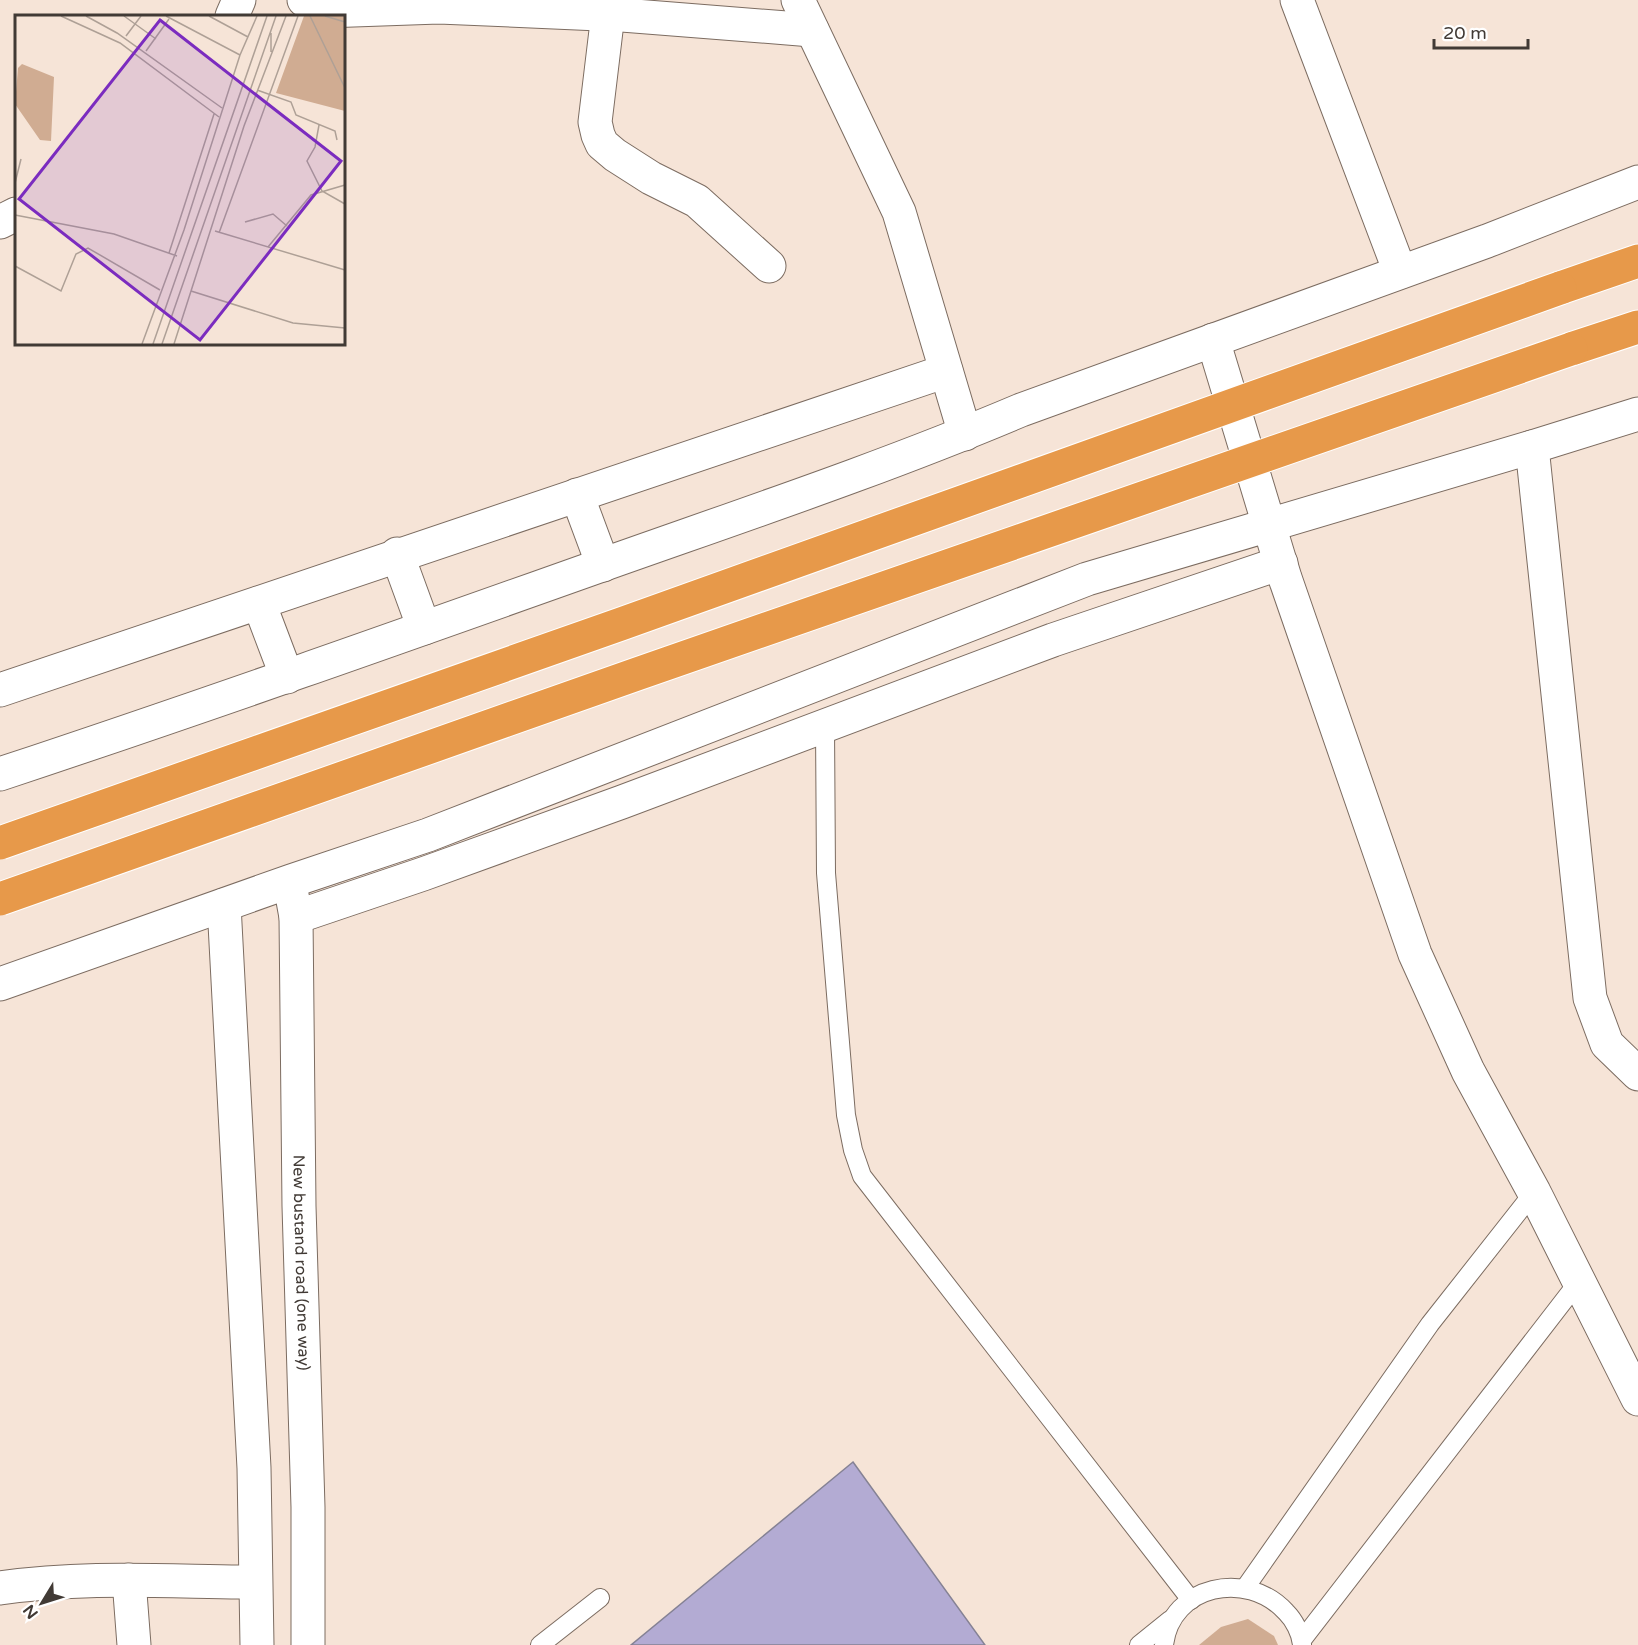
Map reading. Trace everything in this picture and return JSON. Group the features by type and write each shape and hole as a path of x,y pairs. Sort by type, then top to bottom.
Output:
{"highway":[{"path":"0,843 1638,261"},
{"path":"0,899 626,678 1638,327"}],"street":[{"path":"232,15 239,0"},
{"path":"304,0 325,11 439,7 608,14 812,30"},
{"path":"798,0 899,212 964,434"},
{"path":"1298,0 1400,272"},
{"path":"608,14 595,122 602,144 651,178 697,201 769,266"},
{"path":"0,774 287,677 837,482 1021,410 1487,241 1638,182"},
{"path":"0,222 15,214"},
{"path":"1213,340 1281,563 1415,954 1468,1071 1534,1192 1638,1399"},
{"path":"0,690 946,371"},
{"path":"0,984 428,835 1087,579 1638,414"},
{"path":"1532,447 1590,998 1607,1044 1638,1074"},
{"path":"577,495 603,565"},
{"path":"398,554 424,628"},
{"path":"296,917 423,874 825,727 1053,640 1281,563"},
{"path":"260,603 287,677"},
{"name":"New bustand road (one way)","path":"291,881 296,917 308,1645"},
{"path":"224,905 254,1457 257,1645"},
{"path":"254,1457 306,1460"},
{"path":"129,1580 134,1645"},
{"path":"0,1588 31,1583 129,1580 240,1582"}],"lane":[{"path":"825,727 826,873 846,1115 852,1150 862,1176 1191,1600"},
{"path":"1245,1588 1430,1324 1534,1192"},
{"path":"1139,1645 1191,1600 1211,1590 1234,1586 1256,1590 1277,1601 1292,1618 1302,1642 1579,1281"},
{"path":"540,1645 600,1598"},
{"path":"1164,1645 1174,1617"}],"shaded area":[{"path":"1248,1619 1274,1636 1278,1645 1199,1645 1221,1627"}],"building":[{"path":"853,1462 985,1645 631,1645"}]}
